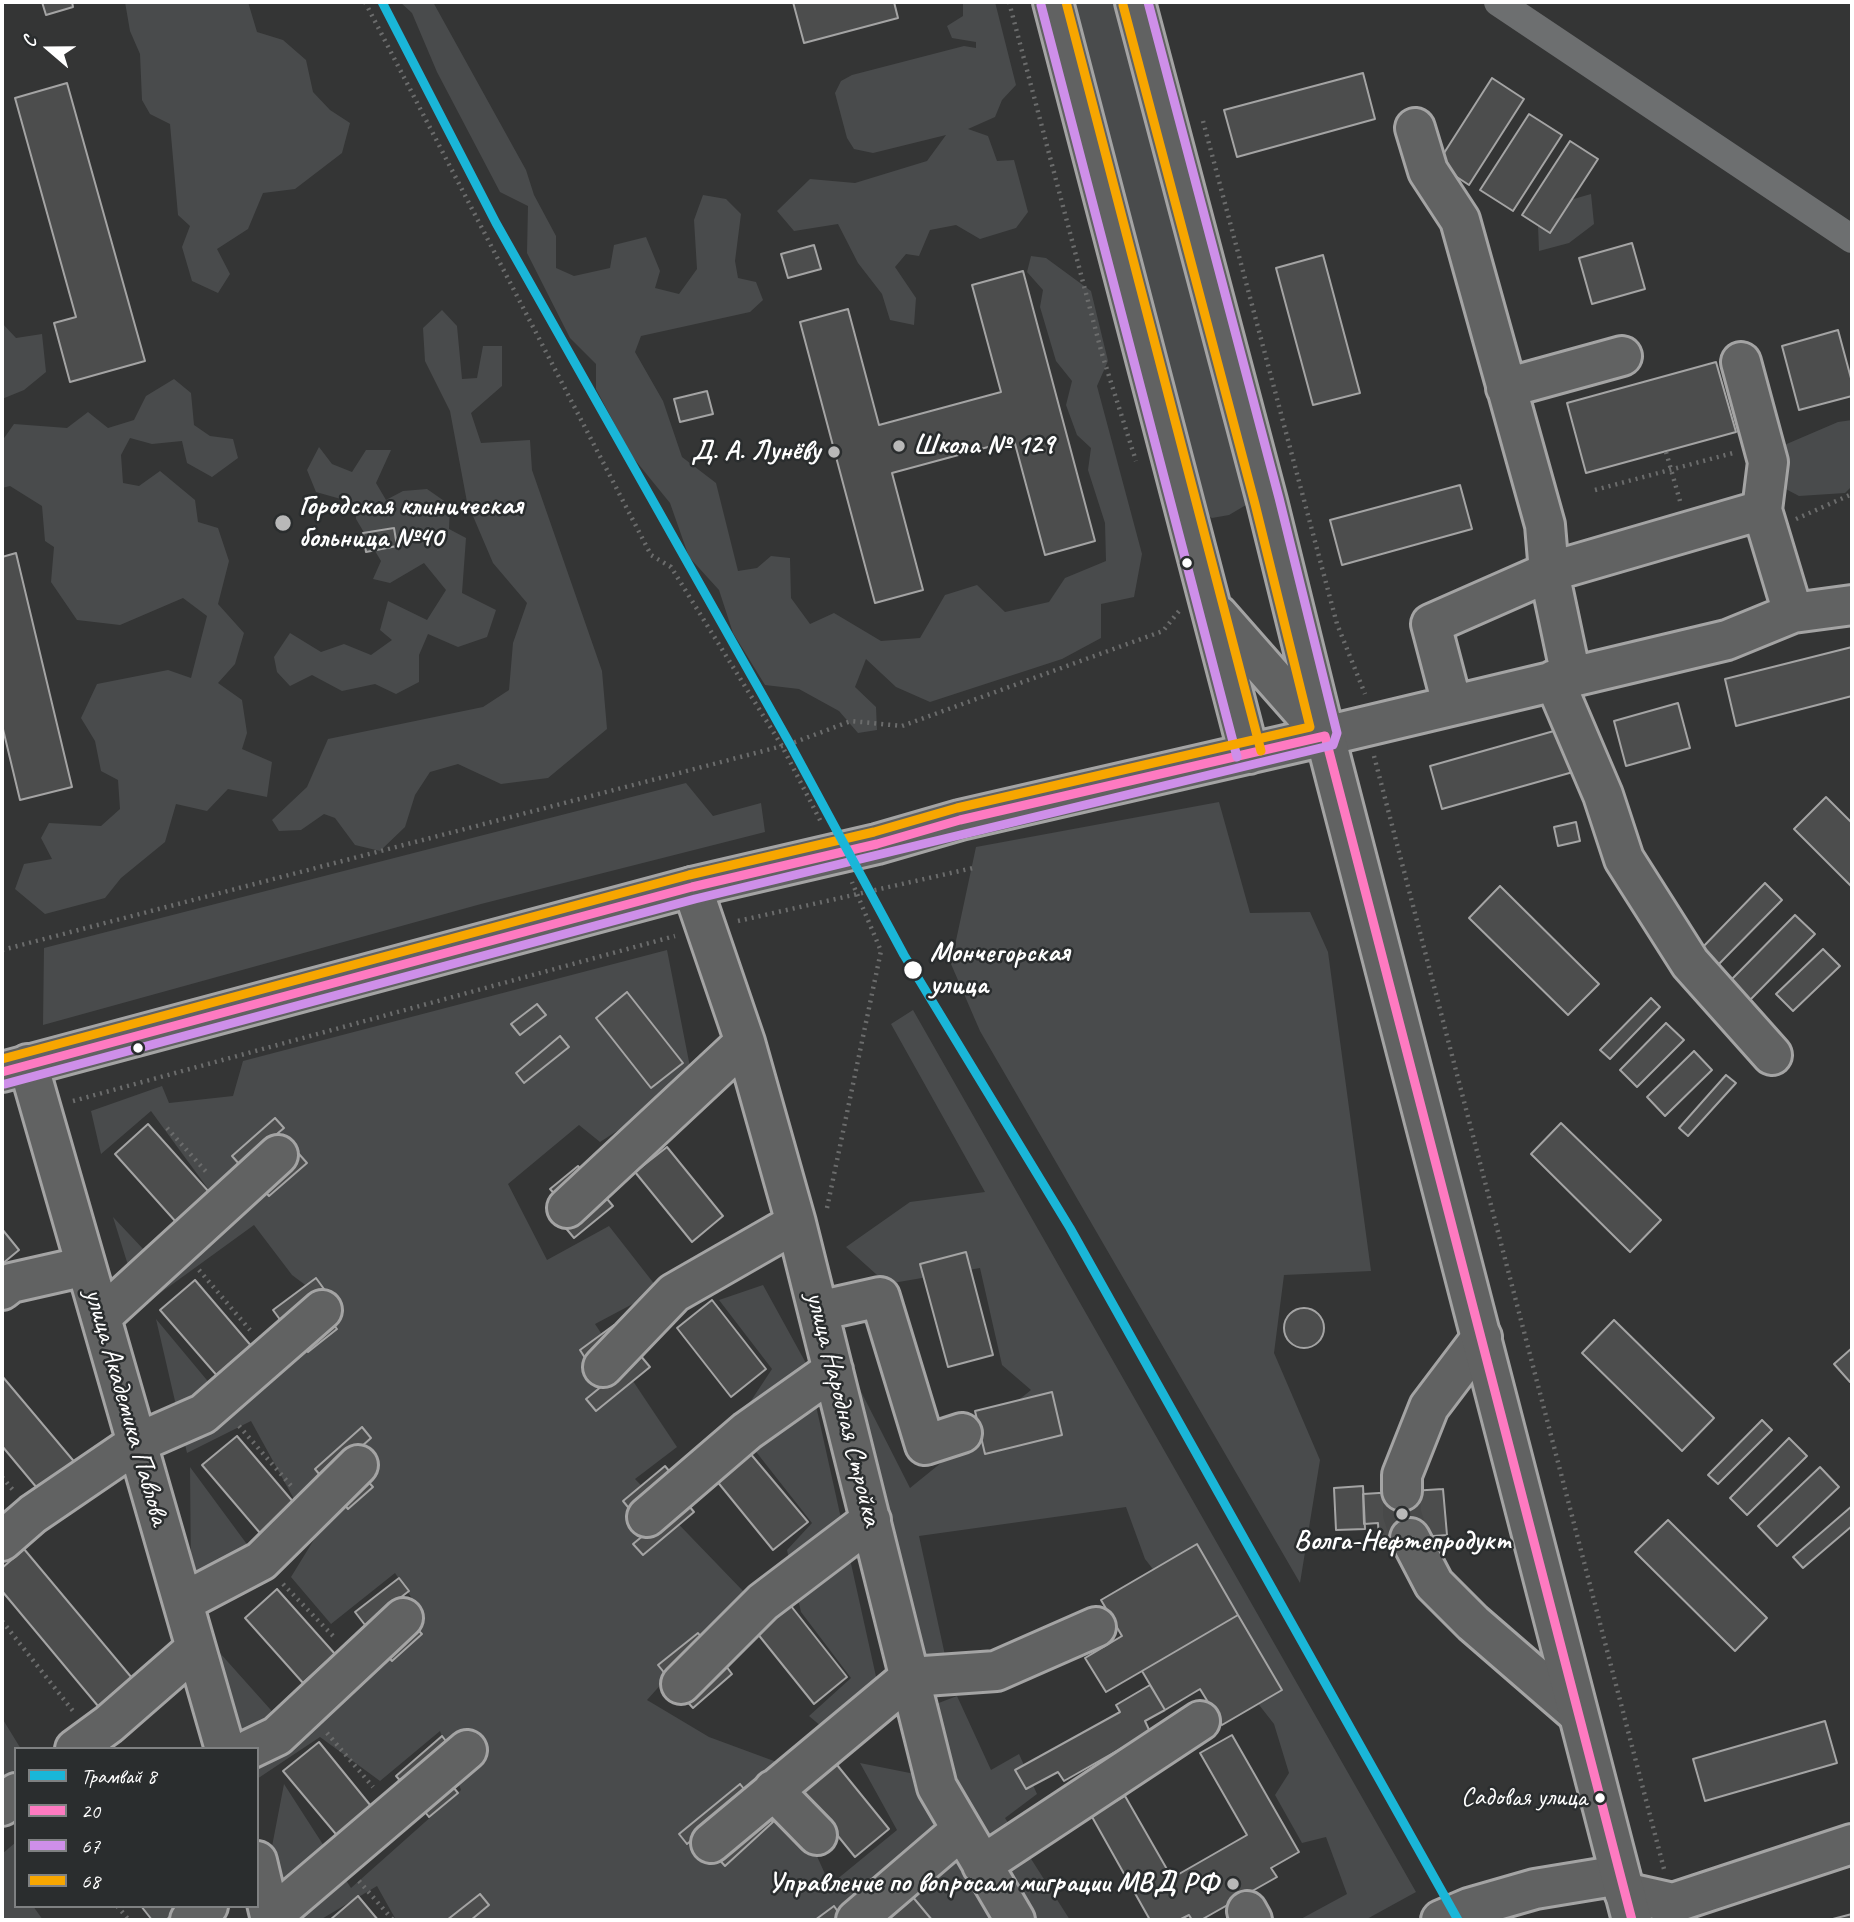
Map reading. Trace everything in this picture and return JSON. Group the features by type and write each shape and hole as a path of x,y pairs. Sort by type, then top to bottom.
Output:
{"main road":[{"path":"1053,2 1198,608 1249,754"},
{"path":"1135,2 1625,1896"},
{"path":"1415,128 1428,171 1460,220 1545,525 1563,678 1624,859 1689,963 1772,1055"},
{"path":"1506,388 1622,356"},
{"path":"1741,362 1768,462 1765,516 1793,613"},
{"path":"1452,704 1431,624 1549,572 1689,531 1765,516"},
{"path":"1238,637 1256,643 1274,640 1286,626 1289,591"},
{"path":"15,1068 692,887 1727,640 1793,613 1850,603"},
{"path":"1198,608 1238,637 1325,736"},
{"name":"улица Народная Стройка","path":"692,887 810,1220 818,1311 937,1787 1015,1920"},
{"path":"567,1208 745,1042"},
{"name":"улица Академика Павлова","path":"15,1068 41,1110 224,1747"},
{"path":"101,1317 278,1155"},
{"path":"604,1367 674,1293 810,1220"},
{"path":"2,1290 11,1283 86,1266"},
{"path":"818,1311 880,1297 925,1445 962,1433"},
{"path":"2,1541 33,1514 137,1443 203,1413 322,1310"},
{"path":"1402,1491 1402,1475 1429,1407 1482,1337"},
{"path":"647,1517 747,1431 833,1370"},
{"path":"183,1602 261,1560 358,1465"},
{"path":"681,1684 763,1602 871,1520"},
{"path":"1410,1538 1434,1584 1473,1623 1578,1714"},
{"path":"254,1747 277,1736 403,1618"},
{"path":"711,1843 910,1677 996,1671 1096,1627"},
{"path":"84,1742 196,1648"},
{"path":"982,1866 1200,1721"},
{"path":"259,1870 270,1919 467,1749"},
{"path":"773,1790 817,1835"},
{"path":"856,1920 961,1830"},
{"path":"1441,1920 1535,1889 1625,1896 1673,1903 1852,1844"},
{"path":"190,1920 205,1908"}],"path":[{"path":"365,2 651,555 671,567 782,746 858,893 881,951 810,1220"},
{"path":"1009,2 1102,354 1138,467"},
{"path":"1200,112 1212,148 1337,624 1378,725 1373,752 1673,1903"},
{"path":"1595,490 1764,445"},
{"path":"1666,452 1689,531"},
{"path":"1765,516 1801,518 1852,494"},
{"path":"2,950 782,746 851,721 902,726 1163,631 1198,608"},
{"path":"41,1110 705,928 973,868"},
{"path":"167,1128 230,1199"},
{"path":"179,1246 271,1354"},
{"path":"218,1401 312,1509"},
{"path":"261,1560 357,1661"},
{"path":"2,1621 84,1742"},
{"path":"306,1709 394,1812"},
{"path":"340,1858 393,1920"}],"shaded area":[{"path":"125,2 248,2 257,32 283,40 306,60 313,92 330,110 350,123 342,153 295,189 263,193 248,229 217,249 230,274 218,293 192,281 182,247 190,226 178,215 170,124 150,114 142,100 140,54 130,31"},
{"path":"400,2 433,2 526,170 534,195 556,236 556,268 574,276 610,268 614,245 646,237 660,271 655,288 679,294 697,269 694,220 703,195 726,199 741,214 735,261 738,278 756,282 763,300 750,312 641,336 635,352 663,401 682,457 716,483 738,571 757,568 771,556 790,558 791,598 810,624 834,613 881,641 920,638 945,595 977,585 1005,612 1049,602 1065,578 1106,561 1105,523 1088,470 1091,448 1077,435 1066,405 1072,381 1056,361 1040,307 1043,290 1027,272 1031,256 1046,258 1091,291 1108,361 1097,386 1142,554 1134,597 1101,604 1101,638 1062,659 930,702 896,687 866,659 855,687 876,707 877,730 858,733 839,711 799,689 765,685 733,633 719,590 689,557 670,503 631,455 596,389 596,364 570,338 527,253 528,206 500,192 437,72 412,13"},
{"path":"963,2 995,2 1016,85 1002,100 995,117 968,129 988,136 997,161 1014,160 1028,212 1016,228 980,239 956,225 930,230 919,256 906,254 895,267 916,298 914,325 890,320 882,294 858,263 838,224 794,231 777,211 810,179 855,183 927,161 946,135 873,153 854,149 847,138 835,93 841,81 852,75 964,46 976,48 976,42 952,38 947,26 963,16"},
{"path":"1065,2 1115,2 1248,499 1246,505 1229,515 1212,518 1203,514"},
{"path":"1591,194 1594,224 1569,243 1539,251 1538,225 1549,206"},
{"path":"442,310 457,326 462,379 477,378 483,346 502,346 502,386 471,413 481,443 530,440 532,470 602,671 607,729 548,778 501,784 458,764 430,772 415,795 405,827 380,851 355,845 335,818 324,814 301,830 279,831 272,820 307,787 328,739 483,707 509,690 513,643 527,603 493,563 467,502 450,411 425,361 423,328"},
{"path":"2,323 16,338 42,334 46,372 24,390 2,399"},
{"path":"174,379 191,393 194,425 210,436 233,439 238,458 212,477 187,463 182,441 152,444 130,438 121,455 123,483 139,486 160,471 195,500 198,522 218,528 229,561 218,604 244,633 235,664 218,683 242,700 247,733 242,749 272,762 267,797 228,789 207,811 176,804 165,842 121,878 105,898 45,914 15,889 24,864 52,859 41,838 49,823 101,826 120,809 118,780 101,771 95,741 81,718 97,684 168,670 191,678 207,616 183,598 120,625 77,620 51,582 54,547 45,541 42,506 10,486 2,488 2,441 14,424 67,428 88,412 108,428 134,420 146,396"},
{"path":"1852,420 1852,486 1845,493 1799,496 1761,476 1768,452 1838,422"},
{"path":"319,447 332,464 352,472 366,450 391,450 376,483 386,500 403,491 427,489 450,505 449,529 466,538 462,593 496,610 487,637 458,647 428,634 419,655 419,682 396,694 375,684 342,691 312,675 290,686 277,672 274,657 290,633 321,652 344,644 371,655 392,640 380,630 388,601 427,620 446,590 424,563 390,583 373,579 381,561 356,519 355,503 316,492 307,470"},
{"path":"686,783 713,816 761,803 765,832 481,904 43,1025 44,948"},
{"path":"1219,802 1250,913 1310,912 1328,952 1371,1271 1284,1275 1274,1353 1320,1460 1300,1583 980,1031 951,964 976,847"},
{"path":"667,950 693,1082 600,1142 579,1125 508,1184 547,1260 609,1226 659,1290 595,1324 677,1447 635,1479 744,1592 647,1700 709,1737 774,1761 830,1885 897,1830 860,1763 920,1775 1000,1920 396,1920 377,1886 320,1920 282,1920 269,1862 284,1784 351,1888 461,1790 440,1731 380,1781 320,1737 259,1778 259,1747 238,1747 211,1643 278,1718 333,1702 415,1603 395,1573 331,1624 291,1577 323,1525 191,1577 190,1467 249,1547 300,1510 251,1421 187,1453 156,1319 211,1385 332,1305 292,1275 254,1225 141,1307 113,1217 145,1251 214,1197 151,1111 101,1154 91,1111 162,1086 169,1103 233,1096 243,1061"},
{"path":"913,1010 1416,1892 1365,1920 1299,1920 1347,1894 1326,1837 1302,1843 1275,1795 1289,1773 1274,1724 1145,1559 1126,1507 919,1536 948,1669 914,1666 846,1362 910,1488 1031,1390 1002,1365 980,1268 887,1284 846,1247 910,1202 985,1192 891,1024"},
{"path":"763,1285 807,1365 879,1690 828,1732 809,1716 851,1678 801,1612 787,1550 812,1523 735,1425 772,1369 719,1300"},
{"path":"957,1696 991,1770 1019,1754 1037,1794 1005,1818 1070,1920 1023,1920 943,1784 928,1707"},
{"path":"2,1718 20,1747 14,1747 14,1770 2,1782"},
{"path":"14,1844 14,1908 34,1908 43,1920 2,1920 2,1854"}],"building":[{"path":"42,2 72,2 73,7 46,15"},
{"path":"793,2 894,2 898,18 804,43"},
{"path":"1363,73 1375,119 1237,157 1224,110"},
{"path":"1492,78 1524,99 1469,185 1437,164"},
{"path":"67,83 145,361 70,382 54,323 76,317 15,98"},
{"path":"1529,114 1562,135 1513,211 1480,190"},
{"path":"1570,141 1598,159 1550,233 1522,215"},
{"path":"1632,243 1645,289 1592,304 1579,258"},
{"path":"814,245 821,269 788,278 781,254"},
{"path":"1323,255 1360,393 1313,405 1276,268"},
{"path":"1023,271 1095,541 1045,555 1014,440 892,473 923,590 875,603 800,322 848,309 879,425 1001,392 972,285"},
{"path":"1838,330 1852,382 1852,396 1799,410 1782,346"},
{"path":"1716,362 1736,432 1586,473 1567,403"},
{"path":"707,391 713,414 680,422 674,399"},
{"path":"1460,485 1472,529 1342,565 1330,520"},
{"path":"394,528 397,546 366,552 363,533"},
{"path":"16,553 72,787 20,800 2,725 2,557"},
{"path":"1852,647 1852,696 1736,726 1725,679"},
{"path":"1678,703 1690,748 1626,766 1614,721"},
{"path":"1561,729 1573,772 1442,809 1430,766"},
{"path":"1826,797 1852,823 1852,887 1794,829"},
{"path":"1576,822 1580,841 1558,846 1554,827"},
{"path":"1765,883 1782,900 1716,967 1699,951"},
{"path":"1500,886 1599,984 1568,1015 1469,918"},
{"path":"1795,915 1815,934 1750,1000 1730,981"},
{"path":"1823,949 1840,966 1793,1011 1776,994"},
{"path":"627,992 683,1063 651,1088 596,1018"},
{"path":"1651,998 1660,1007 1610,1059 1600,1050"},
{"path":"537,1004 546,1015 520,1035 511,1024"},
{"path":"1666,1023 1684,1040 1637,1087 1620,1070"},
{"path":"560,1036 569,1047 524,1083 516,1073"},
{"path":"1694,1051 1712,1070 1665,1116 1647,1097"},
{"path":"1726,1075 1736,1083 1688,1136 1679,1128"},
{"path":"275,1118 284,1128 240,1165 232,1156"},
{"path":"1561,1123 1661,1220 1630,1252 1531,1154"},
{"path":"148,1124 209,1192 176,1222 115,1154"},
{"path":"667,1147 723,1216 692,1242 635,1172"},
{"path":"299,1154 307,1163 269,1196 261,1187"},
{"path":"578,1166 587,1177 560,1200 550,1189"},
{"path":"603,1194 613,1206 574,1238 564,1226"},
{"path":"2,1229 19,1250 2,1264"},
{"path":"966,1252 993,1355 948,1367 920,1264"},
{"path":"316,1278 324,1289 281,1321 273,1310"},
{"path":"195,1280 253,1348 219,1378 160,1310"},
{"path":"712,1300 766,1369 731,1397 677,1328"},
{"path":"1304,1308 1318,1314 1324,1328 1318,1342 1304,1348 1290,1342 1284,1328 1290,1314"},
{"path":"329,1319 337,1329 308,1352 299,1342"},
{"path":"1614,1320 1714,1418 1682,1451 1582,1353"},
{"path":"614,1325 622,1336 587,1361 580,1350"},
{"path":"1852,1348 1852,1380 1850,1382 1834,1364"},
{"path":"640,1355 650,1367 596,1411 586,1399"},
{"path":"2,1376 77,1465 42,1494 2,1446"},
{"path":"1052,1392 1062,1435 985,1454 975,1411"},
{"path":"1762,1420 1772,1430 1718,1484 1708,1475"},
{"path":"362,1427 371,1438 324,1480 315,1469"},
{"path":"237,1436 295,1504 260,1533 202,1465"},
{"path":"1789,1438 1807,1456 1747,1515 1730,1498"},
{"path":"749,1452 808,1522 773,1550 716,1480"},
{"path":"665,1466 674,1477 632,1512 623,1501"},
{"path":"1820,1467 1839,1487 1777,1546 1758,1526"},
{"path":"364,1477 373,1487 348,1509 339,1498"},
{"path":"1363,1486 1365,1529 1336,1530 1334,1488"},
{"path":"1443,1489 1447,1535 1379,1540 1378,1523 1364,1524 1363,1494"},
{"path":"685,1501 694,1512 643,1555 633,1544"},
{"path":"1852,1506 1852,1526 1803,1568 1793,1557"},
{"path":"1668,1520 1767,1618 1735,1651 1635,1552"},
{"path":"1197,1544 1238,1615 1106,1692 1085,1658 1122,1636 1101,1600"},
{"path":"24,1549 137,1684 103,1712 2,1591 2,1568"},
{"path":"399,1578 409,1591 365,1625 355,1612"},
{"path":"277,1589 335,1654 303,1683 245,1618"},
{"path":"791,1606 847,1677 814,1704 757,1633"},
{"path":"1238,1615 1282,1690 1222,1725 1200,1689 1165,1710 1142,1671"},
{"path":"413,1625 422,1634 392,1661 384,1652"},
{"path":"698,1633 706,1643 666,1675 658,1665"},
{"path":"723,1662 732,1674 693,1708 683,1697"},
{"path":"1150,1685 1165,1710 1145,1721 1150,1732 1064,1781 1058,1772 1026,1789 1015,1770 1120,1712 1116,1705"},
{"path":"1825,1721 1837,1763 1705,1801 1693,1759"},
{"path":"1232,1735 1299,1852 1271,1868 1277,1877 1201,1920 1192,1920 1189,1915 1179,1920 1150,1920 1091,1815 1125,1796 1172,1878 1247,1835 1200,1753"},
{"path":"442,1736 449,1745 404,1785 396,1776"},
{"path":"319,1742 375,1811 340,1839 283,1771"},
{"path":"833,1760 889,1829 855,1857 799,1788"},
{"path":"449,1782 458,1793 429,1817 421,1807"},
{"path":"740,1784 748,1794 687,1844 679,1834"},
{"path":"764,1812 773,1822 725,1866 716,1856"},
{"path":"480,1894 489,1905 471,1920 447,1920"},
{"path":"358,1896 378,1920 330,1920"},
{"path":"912,1896 932,1920 883,1920"},
{"path":"834,1906 843,1919 815,1920"},
{"path":"143,1908 181,1908 166,1920 152,1920"},
{"path":"1852,1914 1852,1920 1829,1920"}],"waterway":[{"path":"1498,2 1852,239"}],"tunnel":[{"path":"1402,1491 1402,1514 1410,1538"}],"tram line":[{"name":"8","path":"382,2 496,223 790,744 904,955 1070,1228 1458,1920"}],"transit line":[{"name":"68","path":"1066,2 1261,751"},
{"name":"67","path":"5,1084 695,899 1333,745 1337,733 1279,498 1148,2"},
{"name":"67","path":"1041,5 1237,757"},
{"name":"68","path":"2,1059 689,875 874,832 957,808 1310,727 1255,504 1123,5"},
{"name":"20","path":"1325,736 1632,1920"},
{"name":"20","path":"2,1072 692,887 877,844 960,820 1325,736"}],"place":[{"name":"Школа № 129","path":"899,446"},
{"name":"Д. А. Лунёву","path":"834,452"},
{"name":"Городская клиническая больница №40","path":"283,523"},
{"name":"Мончегорская улица","path":"913,970"},
{"name":"Волга-Нефтепродукт","path":"1402,1514"},
{"name":"Садовая улица","path":"1600,1798"},
{"name":"Управление по вопросам миграции МВД РФ","path":"1233,1884"}]}
